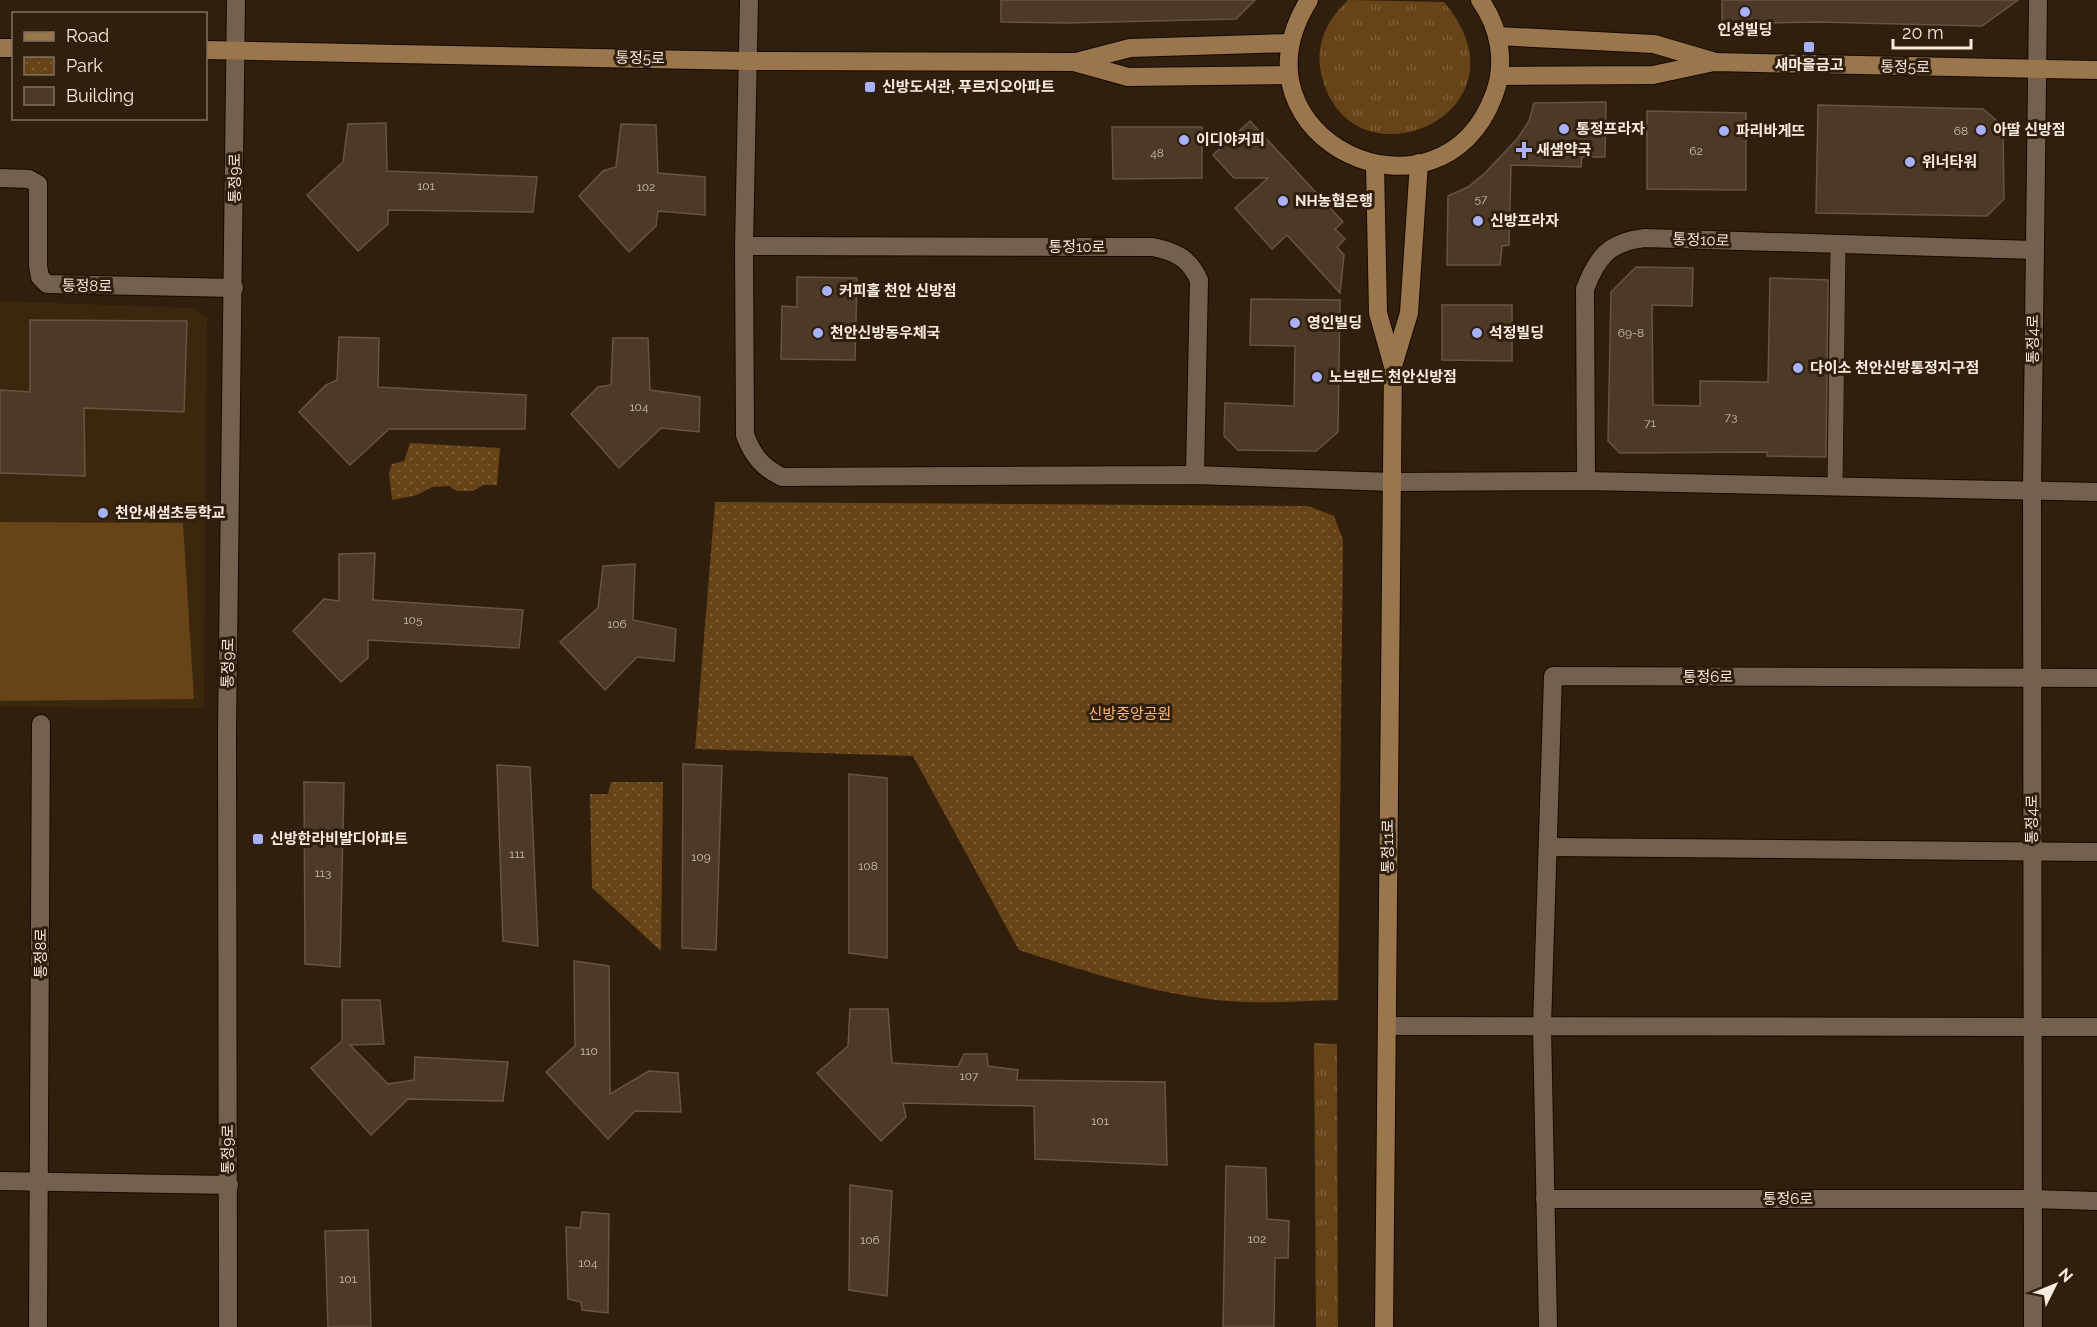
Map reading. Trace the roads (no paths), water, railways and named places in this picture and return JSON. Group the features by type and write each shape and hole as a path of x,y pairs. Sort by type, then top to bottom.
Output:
{"street":[{"name":"통정9로","path":"228,1327 227,730 236,0"},
{"path":"749,0 744,246 745,435 753,455 766,470 782,477 1195,475 1392,482 1586,481 2097,492"},
{"path":"1309,0 1296,20 1290,43 1290,75 1293,90 1309,122 1334,148 1366,163 1402,167 1437,158 1466,140 1487,114 1500,76 1497,36 1490,14 1480,0"},
{"name":"통정4로","path":"2031,1026 2032,489 2038,0"},
{"path":"1497,36 1654,44 1714,62"},
{"path":"1074,62 1130,48 1290,43"},
{"name":"통정5로","path":"207,50 747,61 1074,62"},
{"path":"1074,62 1128,77 1290,75"},
{"name":"통정5로","path":"1714,62 2097,70"},
{"path":"1500,76 1653,75 1714,62"},
{"path":"1393,366 1409,313 1419,163"},
{"path":"1375,164 1378,313 1393,366"},
{"name":"통정8로","path":"0,178 29,179 38,184 38,266 40,277 47,284 234,288"},
{"name":"통정10로","path":"1586,481 1585,289 1594,266 1608,251 1626,240 1645,238 2034,250"},
{"name":"통정10로","path":"744,246 1153,247 1176,252 1192,265 1199,280 1195,475"},
{"name":"통정11로","path":"1384,1327 1393,366"},
{"name":"통정6로","path":"1548,1327 1542,1026 1553,676 2033,678"},
{"path":"2033,678 2097,678"},
{"name":"통정8로","path":"38,1327 41,724"},
{"path":"1548,847 2032,853"},
{"name":"통정4로","path":"2032,853 2097,852"},
{"path":"1387,1026 2031,1026 2097,1028"},
{"path":"2031,1026 2032,1327"},
{"path":"0,1181 229,1185"},
{"name":"통정6로","path":"1545,1199 2097,1201"}],"lane":[{"path":"1835,486 1838,244"}],"place":[{"name":"인성빌딩","path":"1745,12"},
{"name":"새마을금고","path":"1809,47"},
{"name":"신방도서관, 푸르지오아파트","path":"870,87"},
{"name":"통정프라자","path":"1564,129"},
{"name":"아딸 신방점","path":"1981,130"},
{"name":"파리바게뜨","path":"1724,131"},
{"name":"이디야커피","path":"1184,140"},
{"name":"새샘약국","path":"1524,150"},
{"name":"위너타워","path":"1910,162"},
{"name":"NH농협은행","path":"1283,201"},
{"name":"신방프라자","path":"1478,221"},
{"name":"커피홀 천안 신방점","path":"827,291"},
{"name":"영인빌딩","path":"1295,323"},
{"name":"천안신방동우체국","path":"818,333"},
{"name":"석정빌딩","path":"1477,333"},
{"name":"다이소 천안신방통정지구점","path":"1798,368"},
{"name":"노브랜드 천안신방점","path":"1317,377"},
{"name":"천안새샘초등학교","path":"103,513"},
{"name":"신방한라비발디아파트","path":"258,839"}],"park label":[{"name":"신방중앙공원","path":"1130,714"}]}
